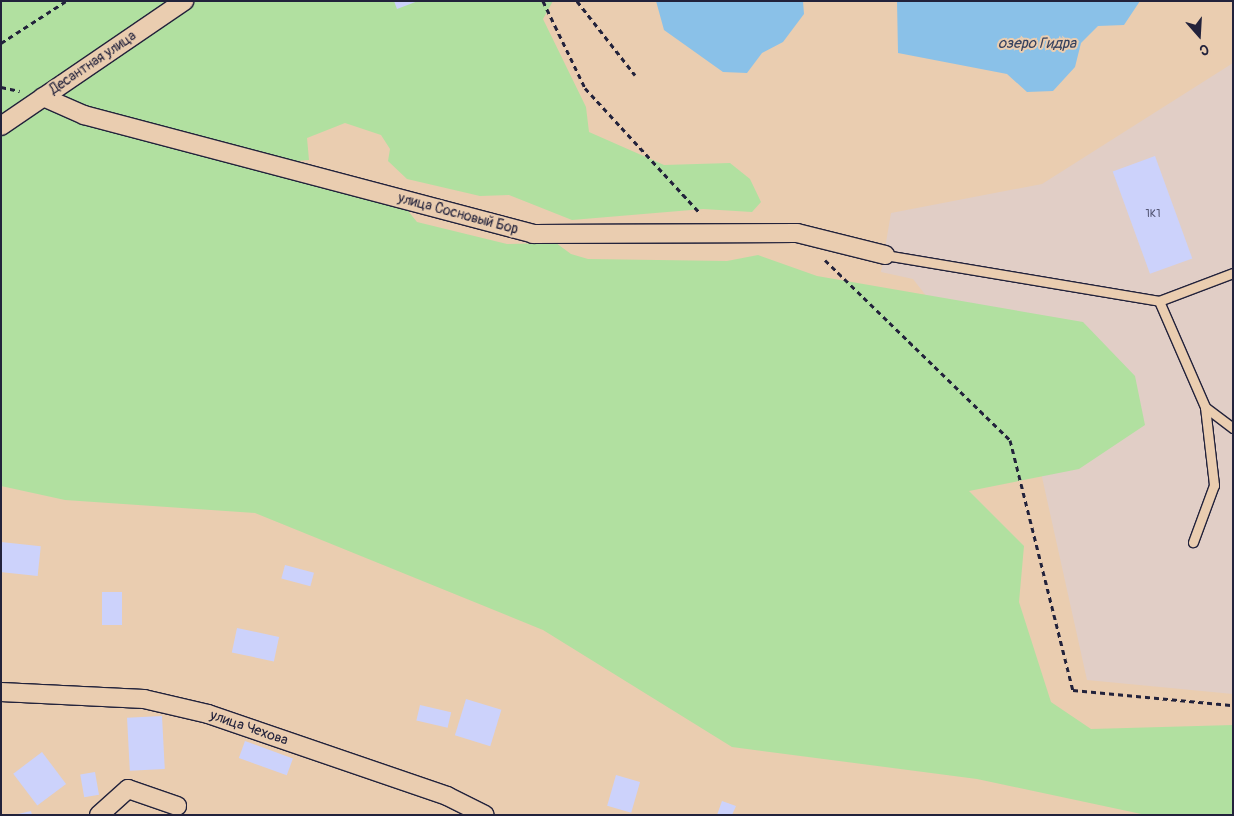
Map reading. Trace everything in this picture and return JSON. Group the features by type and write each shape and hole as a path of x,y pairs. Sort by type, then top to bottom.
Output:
{"street":[{"name":"Десантная улица","path":"1,126 184,1"},
{"name":"улица Сосновый Бор","path":"43,97 84,115 533,234 720,235 797,233 885,255"},
{"name":"улица Чехова","path":"1,692 144,698 208,714 447,796 485,815"},
{"path":"98,815 128,790 177,806"}],"lane":[{"path":"885,255 1159,301 1233,273"},
{"path":"1159,301 1205,407 1214,485 1193,542"},
{"path":"1205,407 1233,428"}],"path":[{"path":"1,43 66,1"},
{"path":"543,1 585,88 720,235"},
{"path":"577,1 636,76"},
{"path":"818,254 1010,440 1073,690 1233,705"}],"shaded area":[{"path":"1233,63 1233,694 1087,680 1032,432 913,279 881,272 891,213 1042,184"}],"green space":[{"path":"1,1 553,1 543,19 586,107 589,132 664,165 730,163 750,179 761,202 752,212 703,209 572,220 509,195 480,196 407,179 388,161 390,149 381,135 345,123 307,138 309,160 297,161 328,180 396,196 417,222 507,244 556,243 571,254 588,259 727,261 758,255 817,276 1083,322 1135,376 1145,425 1079,469 969,491 1024,546 1019,602 1051,702 1091,729 1233,725 1233,815 1146,815 977,779 732,747 543,630 255,513 65,500 1,486"}],"water":[{"path":"656,1 803,1 804,14 783,42 762,53 747,73 723,72 664,30"},
{"name":"озеро Гидра","path":"897,1 1140,1 1124,25 1098,26 1081,43 1075,67 1053,91 1027,92 1007,74 898,53"}],"building":[{"path":"394,1 418,1 397,9"},
{"path":"1155,156 1192,258 1150,274 1113,171"},
{"path":"1,542 41,546 38,576 1,572"},
{"path":"285,565 314,573 310,586 281,579"},
{"path":"102,592 122,592 122,625 102,625"},
{"path":"237,628 279,637 274,661 232,652"},
{"path":"466,699 501,710 490,746 455,735"},
{"path":"420,705 451,712 448,728 416,721"},
{"path":"162,716 165,769 130,771 127,718"},
{"path":"245,741 293,758 287,775 239,758"},
{"path":"42,752 66,784 37,806 13,774"},
{"path":"95,772 99,795 84,797 80,775"},
{"path":"616,775 640,782 631,813 607,806"},
{"path":"722,801 736,806 732,815 717,815"},
{"path":"31,811 32,815 18,815 18,814"}]}
